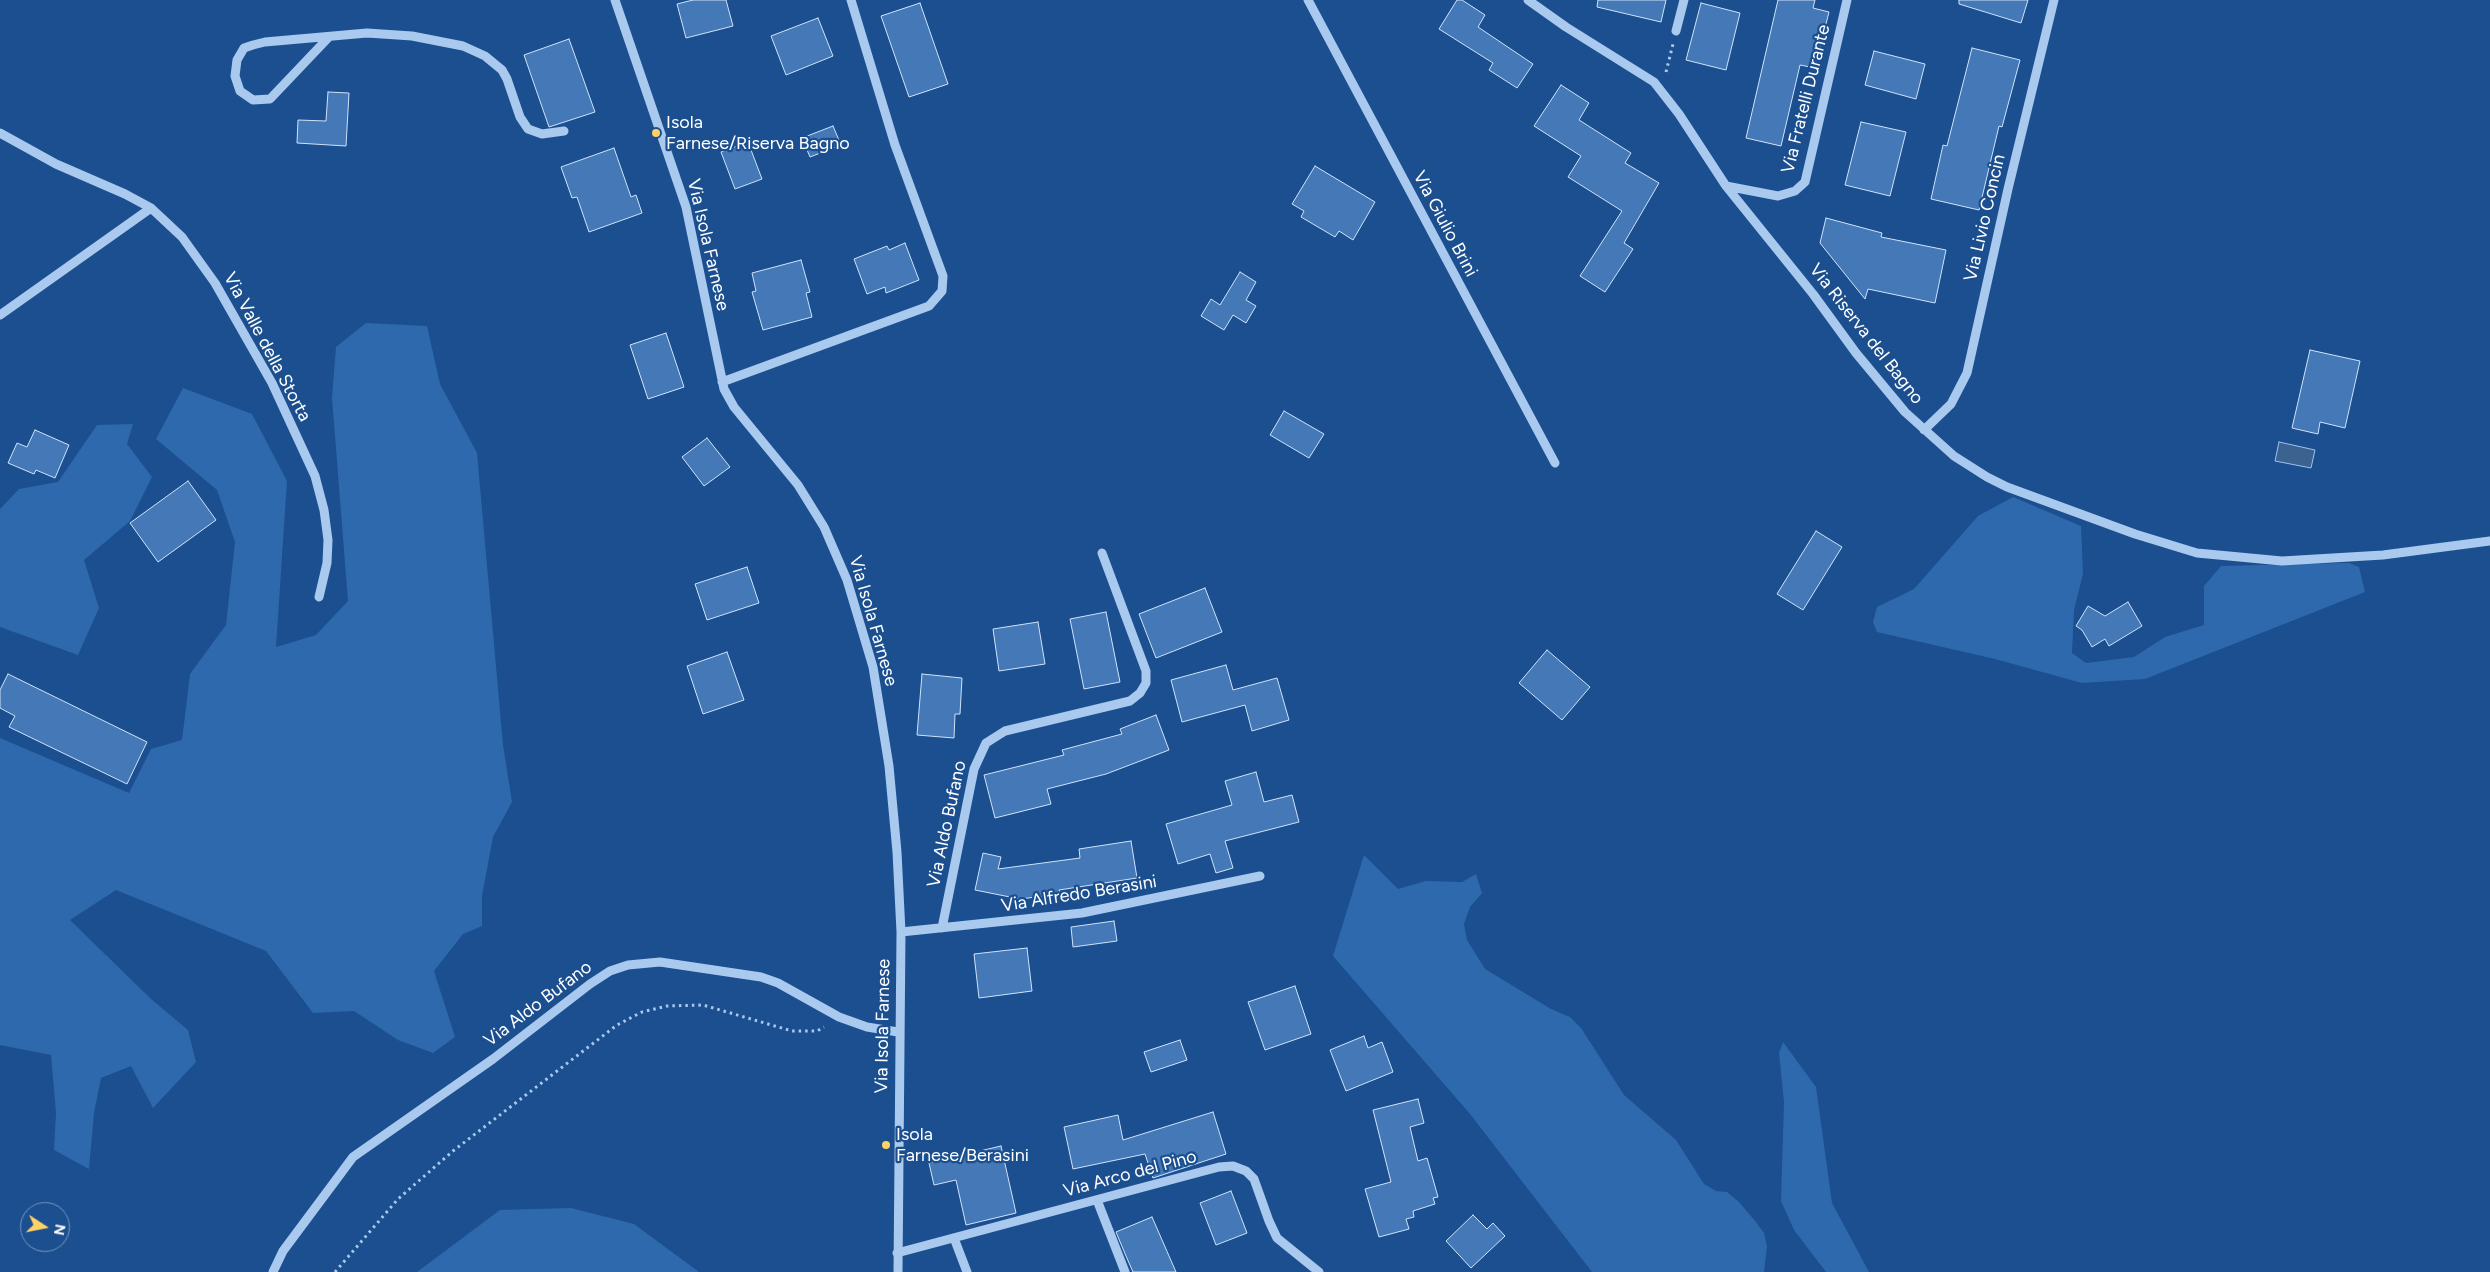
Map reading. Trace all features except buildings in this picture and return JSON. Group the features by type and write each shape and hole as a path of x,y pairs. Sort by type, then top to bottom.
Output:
{"street":[{"name":"Via Isola Farnese","path":"615,0 686,207 722,382 734,407 812,505 833,544 852,594 873,667 886,740 897,852 901,932 898,1032 898,1272"},
{"path":"722,382 929,306 942,291 943,276 895,145 851,0"},
{"name":"Via Giulio Brini","path":"1308,0 1555,463"},
{"path":"1676,31 1684,0"},
{"name":"Via Fratelli Durante","path":"1726,186 1778,196 1795,191 1804,182 1847,0"},
{"name":"Via Livio Concin","path":"1924,430 1951,404 1967,373 2008,188 2054,0"},
{"name":"Via Riserva del Bagno","path":"1530,1 1566,27 1646,76 1661,91 1679,114 1726,186 1813,294 1856,353 1904,412 1967,466 2007,487 2135,534 2197,553 2282,561 2383,555 2490,541"},
{"path":"328,38 270,99 253,100 240,91 236,84 236,60 244,48 265,42 384,33 439,40 474,50 502,70 512,90 523,124 528,129 542,134 564,131"},
{"name":"Via Valle della Storta","path":"0,134 56,164 125,194 151,208 182,237 215,283 272,383 311,465 324,510 328,540 327,563 319,597"},
{"path":"0,315 151,208"},
{"name":"Via Aldo Bufano","path":"942,928 974,768 986,743 1005,731 1130,701 1140,693 1146,683 1146,671 1102,553"},
{"name":"Via Alfredo Berasini","path":"901,932 1082,913 1260,876"},
{"name":"Via Aldo Bufano","path":"272,1272 284,1251 352,1157 492,1059 590,984 610,971 628,965 660,962 761,977 785,987 839,1017 867,1027 898,1032"},
{"name":"Via Arco del Pino","path":"897,1253 1219,1167 1239,1168 1254,1180 1268,1221 1277,1238 1319,1272"},
{"path":"1097,1200 1125,1272"},
{"path":"954,1238 967,1272"}],"path":[{"path":"1661,91 1676,31"},
{"path":"335,1272 398,1199 453,1151 616,1025 642,1012 667,1006 703,1005 792,1031 816,1031 839,1017"}],"shaded area":[{"path":"366,323 427,326 440,384 477,453 503,745 512,802 493,837 482,896 482,926 463,934 434,971 455,1037 433,1053 398,1040 354,1011 313,1013 266,951 116,890 70,920 151,999 188,1030 196,1062 153,1108 131,1066 101,1078 94,1113 89,1169 54,1150 56,1113 51,1055 0,1045 0,738 129,793 151,749 182,740 190,674 226,625 235,542 217,490 156,439 183,388 252,414 287,481 276,647 316,635 348,601 332,398 336,347"},
{"path":"133,424 127,444 152,477 130,521 84,560 99,608 78,655 0,627 0,509 19,489 58,482 97,425"},
{"path":"2279,442 2315,450 2311,468 2275,461"},
{"path":"2013,497 2081,526 2083,574 2074,610 2072,653 2086,663 2134,657 2165,637 2204,625 2204,586 2221,566 2349,563 2359,567 2365,592 2145,679 2082,683 1995,659 1877,632 1873,622 1877,607 1914,589 1978,516"},
{"path":"1364,855 1398,889 1426,881 1462,882 1476,874 1482,893 1470,907 1464,924 1467,940 1485,969 1551,1009 1570,1017 1581,1028 1624,1095 1676,1140 1704,1184 1716,1191 1727,1192 1739,1202 1756,1222 1764,1233 1767,1246 1764,1272 1592,1272 1470,1114 1333,956"},
{"path":"1783,1042 1816,1087 1832,1203 1869,1272 1826,1272 1794,1230 1781,1201 1784,1102 1779,1053"},
{"path":"571,1208 634,1224 699,1272 417,1272 500,1210"}],"place":[{"name":"Isola Farnese/Riserva Bagno","path":"656,133"},
{"name":"Isola Farnese/Berasini","path":"886,1145"}]}
